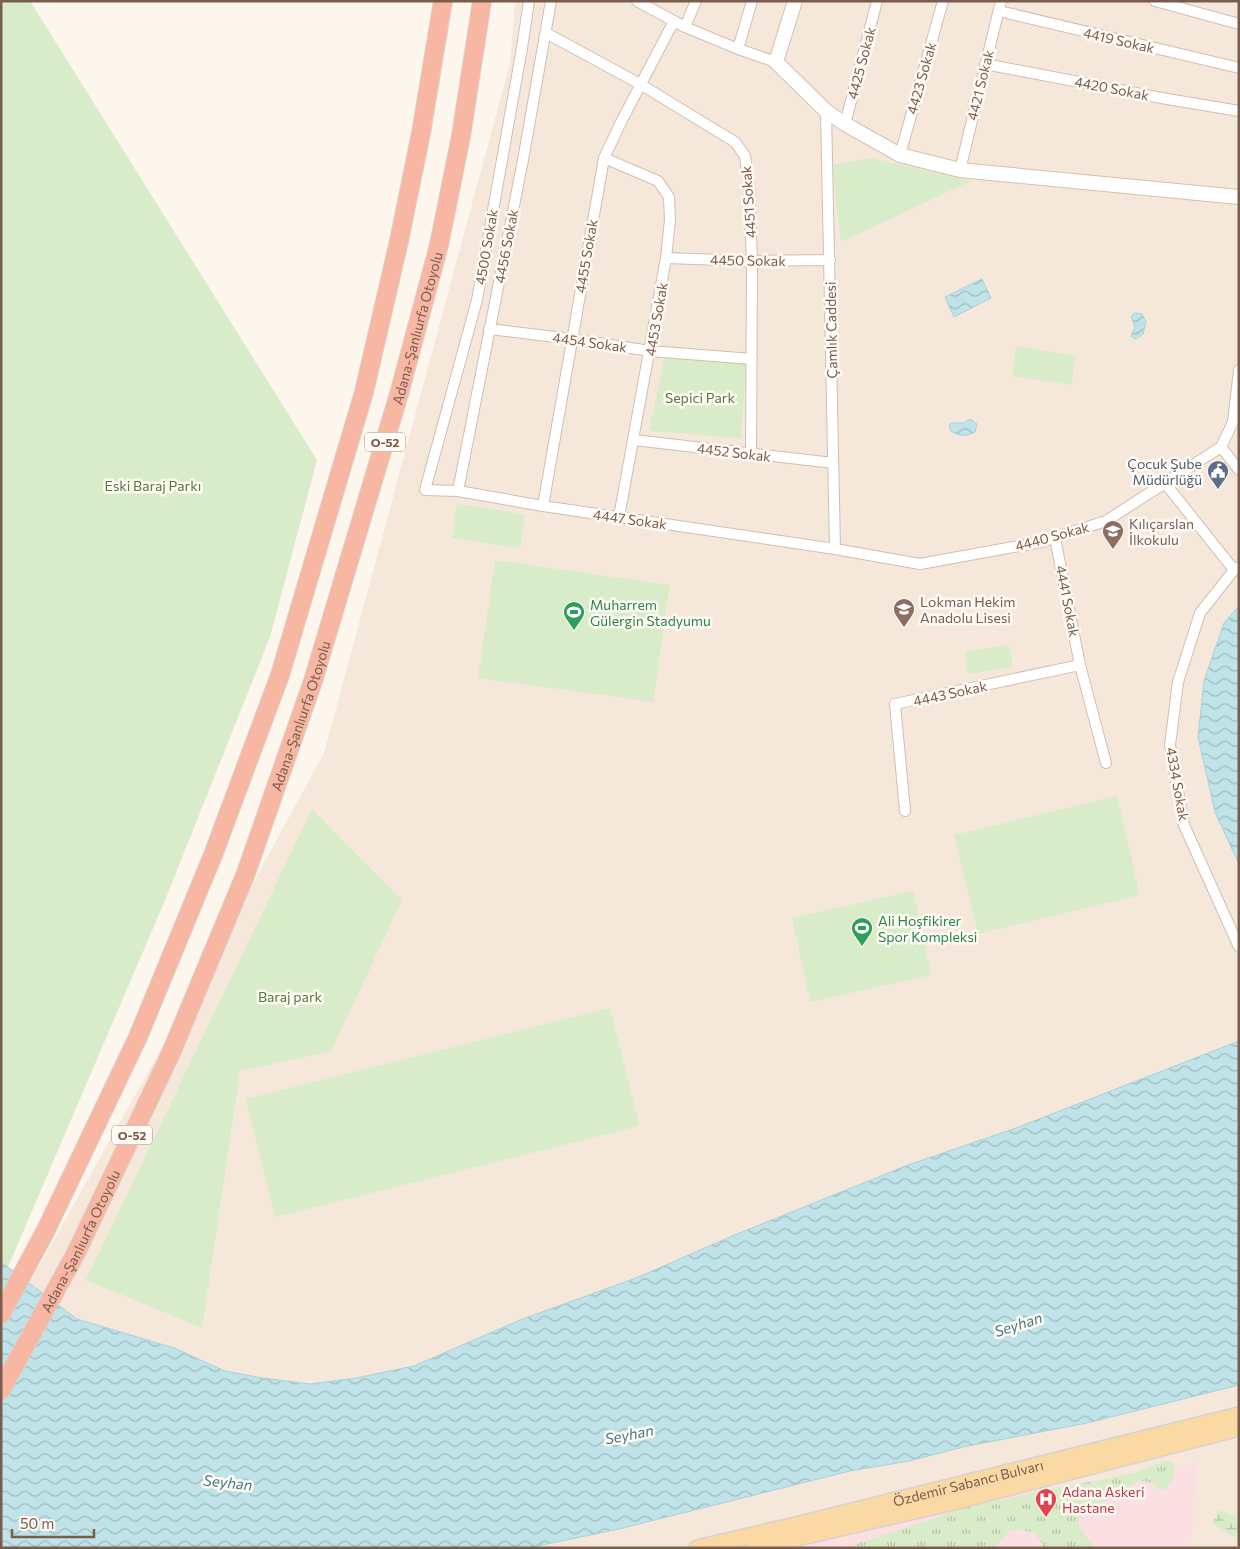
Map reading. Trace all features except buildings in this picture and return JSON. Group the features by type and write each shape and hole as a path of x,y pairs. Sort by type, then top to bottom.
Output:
{"highway":[{"name":"O-52","path":"1,1314 46,1230 138,1037 213,855 280,675 364,392 399,241 421,133 444,1"},
{"name":"Adana-Şanlıurfa Otoyolu","path":"1,1390 76,1253 171,1053 246,873 313,681 399,394 439,245 462,136 482,1"}],"main road":[{"path":"795,1 776,62 826,111 844,124 900,155 960,170 1239,196"},
{"name":"Özdemir Sabancı Bulvarı","path":"696,1548 800,1524 1239,1414"},
{"name":"Özdemir Sabancı Bulvarı","path":"754,1548 940,1505 1239,1428"}],"street":[{"name":"4500 Sokak","path":"425,490 477,300 529,1"},
{"name":"4456 Sokak","path":"458,491 523,160 551,1"},
{"path":"637,1 685,27 738,49 776,62"},
{"path":"685,27 696,1"},
{"path":"738,49 752,1"},
{"name":"4425 Sokak","path":"844,124 878,1"},
{"name":"4423 Sokak","path":"900,155 943,1"},
{"path":"1155,1 1239,24"},
{"name":"4421 Sokak","path":"960,170 1000,6"},
{"name":"4419 Sokak","path":"1000,6 1239,68"},
{"name":"4455 Sokak","path":"543,506 604,158 640,84 674,21"},
{"name":"4451 Sokak","path":"546,33 640,84 735,142 745,156 749,186 752,261 751,454"},
{"name":"4420 Sokak","path":"985,64 1239,112"},
{"name":"Çamlık Caddesi","path":"826,111 835,549"},
{"name":"4453 Sokak","path":"604,158 658,181 669,196 670,220 666,258 620,517"},
{"name":"4450 Sokak","path":"666,258 752,261 830,260"},
{"name":"4454 Sokak","path":"489,329 650,351 752,359"},
{"path":"1239,370 1233,422 1221,447 1239,470"},
{"name":"4452 Sokak","path":"634,440 833,464"},
{"name":"4440 Sokak","path":"835,549 920,564 1041,542 1106,521 1221,447"},
{"path":"1165,483 1236,568"},
{"name":"4447 Sokak","path":"425,490 458,491 543,506 835,549"},
{"name":"4441 Sokak","path":"1055,538 1080,665 1106,763"},
{"name":"4334 Sokak","path":"1236,568 1200,613 1178,682 1170,745 1184,825 1239,947"},
{"name":"4443 Sokak","path":"905,811 895,704 1080,665"}],"shaded area":[{"path":"515,1 1239,1 1239,1548 1,1548 1,1334 211,960 324,753 510,63"},
{"name":"Adana Askeri Hastane","path":"1196,1463 1191,1548 795,1548 817,1536 984,1500"}],"green space":[{"name":"Eski Baraj Parkı","path":"1,1 30,1 317,460 270,637 166,898 8,1267 1,1262"},
{"path":"873,158 971,181 841,242 832,165"},
{"path":"1016,346 1076,356 1071,385 1012,376"},
{"name":"Sepici Park","path":"665,356 746,363 741,438 649,431"},
{"path":"457,504 525,514 520,548 452,538"},
{"name":"Muharrem Gülergin Stadyumu","path":"495,560 670,585 653,702 478,678"},
{"path":"1009,645 1013,667 968,674 965,652"},
{"path":"1117,796 1140,895 978,934 954,835"},
{"name":"Baraj park","path":"312,809 402,900 331,1051 240,1071 202,1328 86,1280"},
{"name":"Ali Hoşfikirer Spor Kompleksi","path":"913,891 931,975 810,1002 792,918"},
{"path":"610,1008 639,1126 275,1217 246,1099"},
{"path":"1165,1461 1171,1461 1175,1465 1172,1480 1168,1487 1162,1491 1148,1482 1139,1481 1079,1518 1081,1530 1095,1548 1045,1548 1036,1535 1017,1529 1010,1531 994,1548 845,1548 967,1507 1135,1473"},
{"path":"1219,1510 1237,1516 1238,1532 1234,1538 1212,1523"}],"water":[{"path":"982,279 991,298 954,317 945,297"},
{"path":"1134,313 1142,314 1146,322 1143,334 1136,339 1131,336 1135,327 1131,316"},
{"path":"970,419 977,424 975,432 963,435 951,431 949,426 951,423 964,423"},
{"path":"1239,606 1239,864 1215,812 1198,737 1204,681 1224,623"},
{"name":"Seyhan","path":"1239,1041 1239,1385 1087,1423 963,1447 909,1461 850,1471 619,1529 528,1548 1,1548 1,1262 77,1319 174,1348 225,1371 310,1384 356,1378 414,1366 520,1320 636,1278 732,1236 908,1165 1016,1128"}],"place":[{"name":"Çocuk Şube Müdürlüğü","path":"1218,490"},
{"name":"Kılıçarslan İlkokulu","path":"1113,550"},
{"name":"Lokman Hekim Anadolu Lisesi","path":"904,628"},
{"name":"Muharrem Gülergin Stadyumu","path":"574,631"},
{"name":"Ali Hoşfikirer Spor Kompleksi","path":"862,947"},
{"name":"Adana Askeri Hastane","path":"1046,1518"}]}
